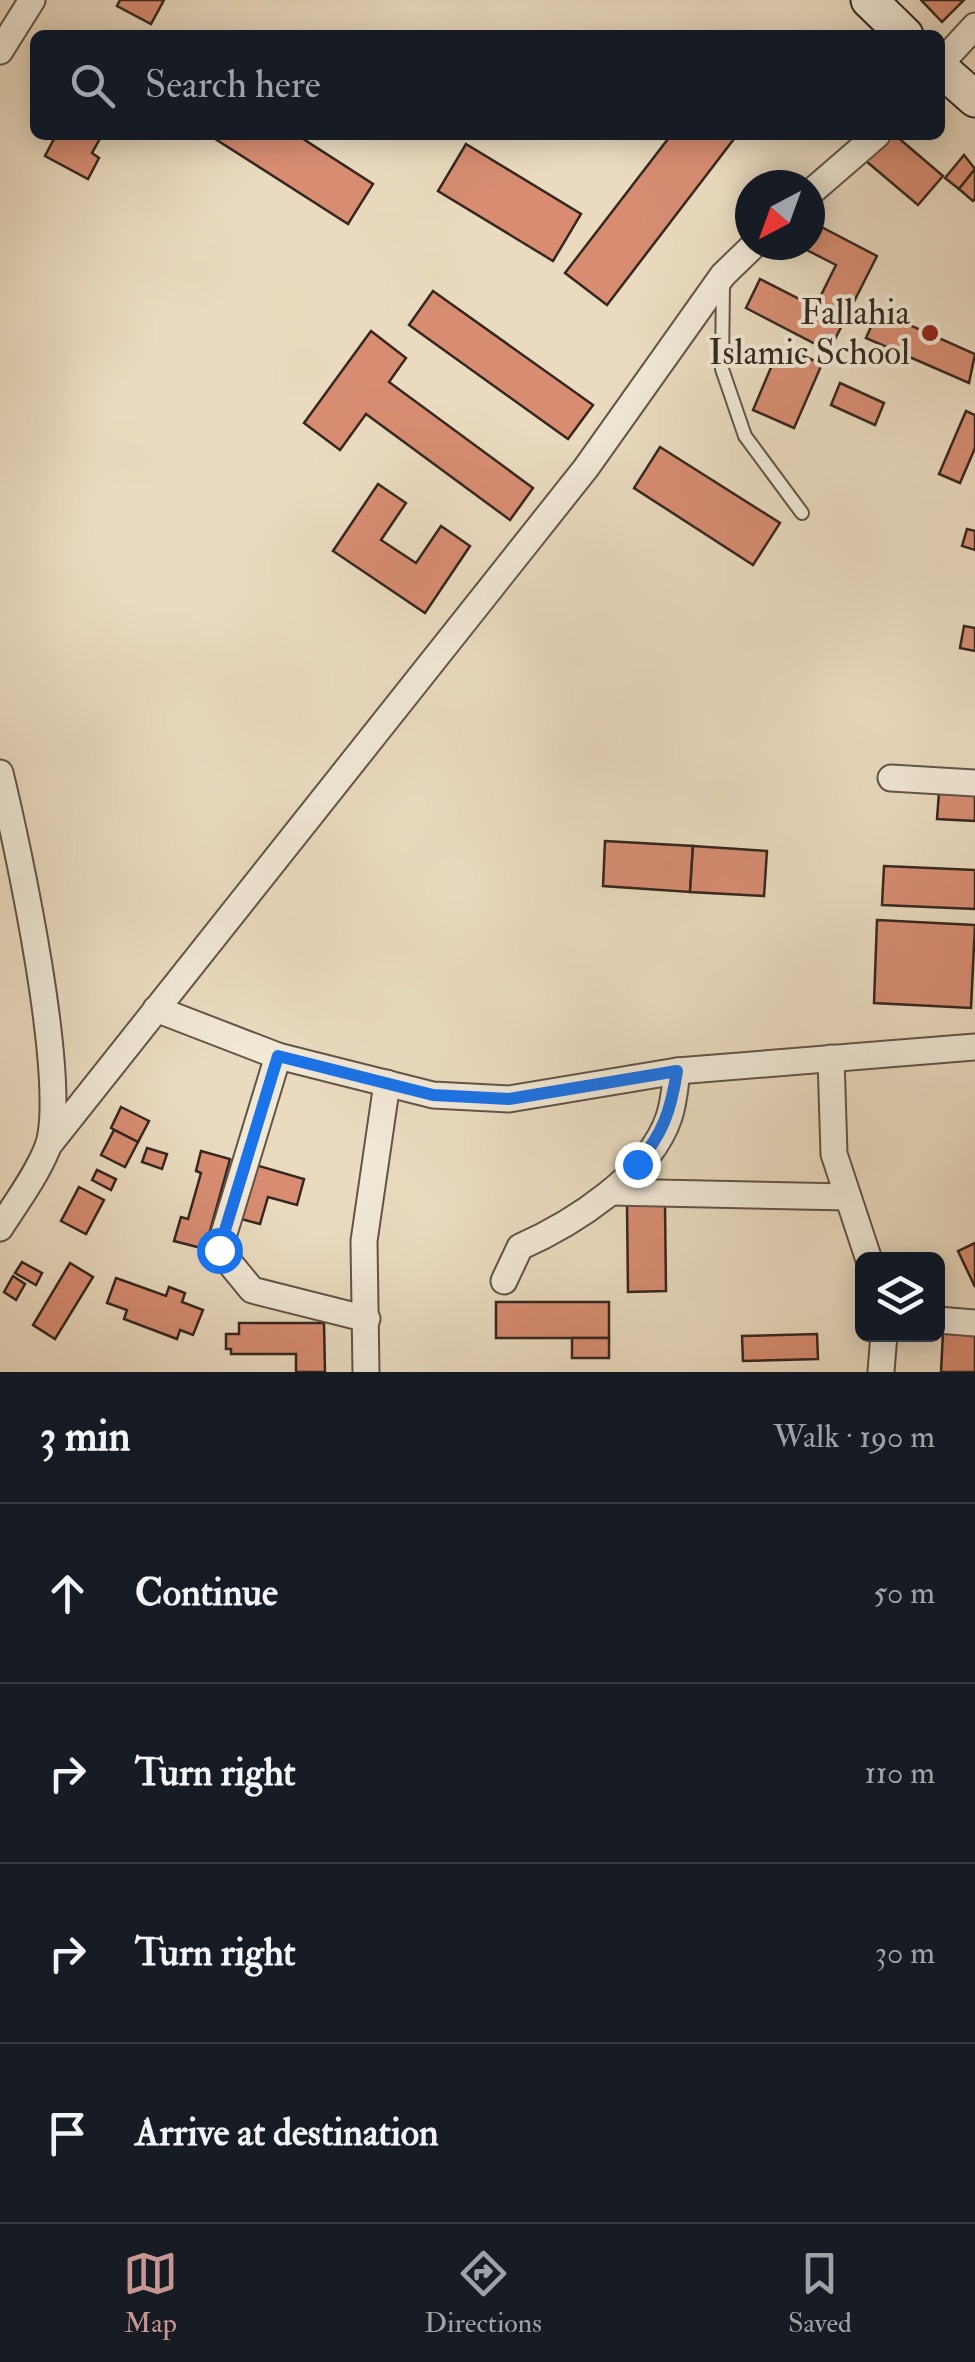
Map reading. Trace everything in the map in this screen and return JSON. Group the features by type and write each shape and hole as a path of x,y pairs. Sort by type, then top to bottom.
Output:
{"street":[{"path":"0,51 32,0"},
{"path":"869,0 900,30"},
{"path":"945,60 975,26"},
{"path":"945,71 975,98"},
{"path":"825,180 872,140"},
{"path":"0,1228 48,1146 586,468 724,275 739,260"},
{"path":"0,773 10,851 52,1081 48,1146"},
{"path":"891,778 975,783"},
{"path":"156,1009 278,1056 433,1095 509,1099 677,1071 975,1047"},
{"path":"278,1056 219,1250 252,1290 367,1319"},
{"path":"831,1058 834,1154 866,1252"},
{"path":"504,1281 520,1247 562,1228 610,1192 659,1139 670,1117 677,1071"},
{"path":"366,1372 364,1241 387,1083"},
{"path":"610,1192 848,1196"},
{"path":"945,1321 975,1324"},
{"path":"881,1372 883,1342"}],"lane":[{"path":"724,275 722,369 745,436 802,513"}],"building":[{"path":"120,0 164,0 151,24 117,6"},
{"path":"921,0 964,0 942,22"},
{"path":"53,140 99,140 92,153 99,158 88,179 45,156"},
{"path":"217,140 305,140 373,184 348,224"},
{"path":"667,140 733,140 607,305 565,273"},
{"path":"884,140 901,140 943,176 918,205 866,161"},
{"path":"466,144 581,214 553,261 438,191"},
{"path":"964,155 975,169 959,189 945,178"},
{"path":"975,169 975,199 973,201 959,189"},
{"path":"825,229 877,256 829,351 746,308 760,279 815,307 836,265 825,259"},
{"path":"433,291 593,405 568,439 409,325"},
{"path":"878,311 975,354 969,383 866,338"},
{"path":"371,331 406,358 389,382 533,488 510,520 366,414 340,450 304,423"},
{"path":"780,346 822,364 794,428 753,410"},
{"path":"840,383 884,403 875,425 831,405"},
{"path":"966,411 975,415 975,448 960,483 939,474"},
{"path":"660,447 780,523 753,565 634,488"},
{"path":"378,484 406,503 381,540 416,563 441,526 470,546 425,613 333,551"},
{"path":"967,529 975,531 975,550 962,546"},
{"path":"964,626 975,628 975,651 960,648"},
{"path":"939,792 975,795 975,821 937,819"},
{"path":"605,841 693,846 690,892 603,886"},
{"path":"693,846 767,851 764,896 690,892"},
{"path":"884,866 975,870 975,909 882,905"},
{"path":"877,920 975,925 971,1008 874,1003"},
{"path":"121,1107 149,1121 138,1142 111,1128"},
{"path":"114,1130 138,1142 125,1167 101,1155"},
{"path":"147,1148 167,1154 162,1169 142,1162"},
{"path":"201,1151 230,1159 205,1249 174,1241 181,1217 188,1219 201,1173 196,1171"},
{"path":"249,1163 304,1179 297,1205 268,1197 260,1224 234,1217"},
{"path":"97,1170 116,1179 111,1190 92,1180"},
{"path":"79,1187 104,1200 86,1234 61,1221"},
{"path":"627,1204 665,1204 666,1291 628,1292"},
{"path":"975,1243 975,1287 958,1251"},
{"path":"22,1262 42,1273 36,1285 15,1273"},
{"path":"70,1263 93,1277 55,1339 33,1325"},
{"path":"13,1276 25,1284 16,1300 4,1292"},
{"path":"116,1278 166,1296 169,1287 185,1293 182,1302 203,1310 193,1335 180,1330 177,1339 124,1319 127,1310 107,1303"},
{"path":"496,1302 609,1302 609,1338 496,1338"},
{"path":"239,1323 324,1323 325,1372 296,1372 296,1354 231,1354 231,1349 226,1349 226,1334 239,1334"},
{"path":"945,1333 975,1335 975,1372 941,1372"},
{"path":"817,1334 818,1359 743,1361 742,1336"},
{"path":"572,1338 609,1338 609,1358 572,1358"}],"place":[{"name":"Fallahia Islamic School","path":"930,333"}],"route":[{"path":"219,1250 278,1056 433,1095 509,1099 677,1071 670,1117 659,1139 637,1164"}]}
